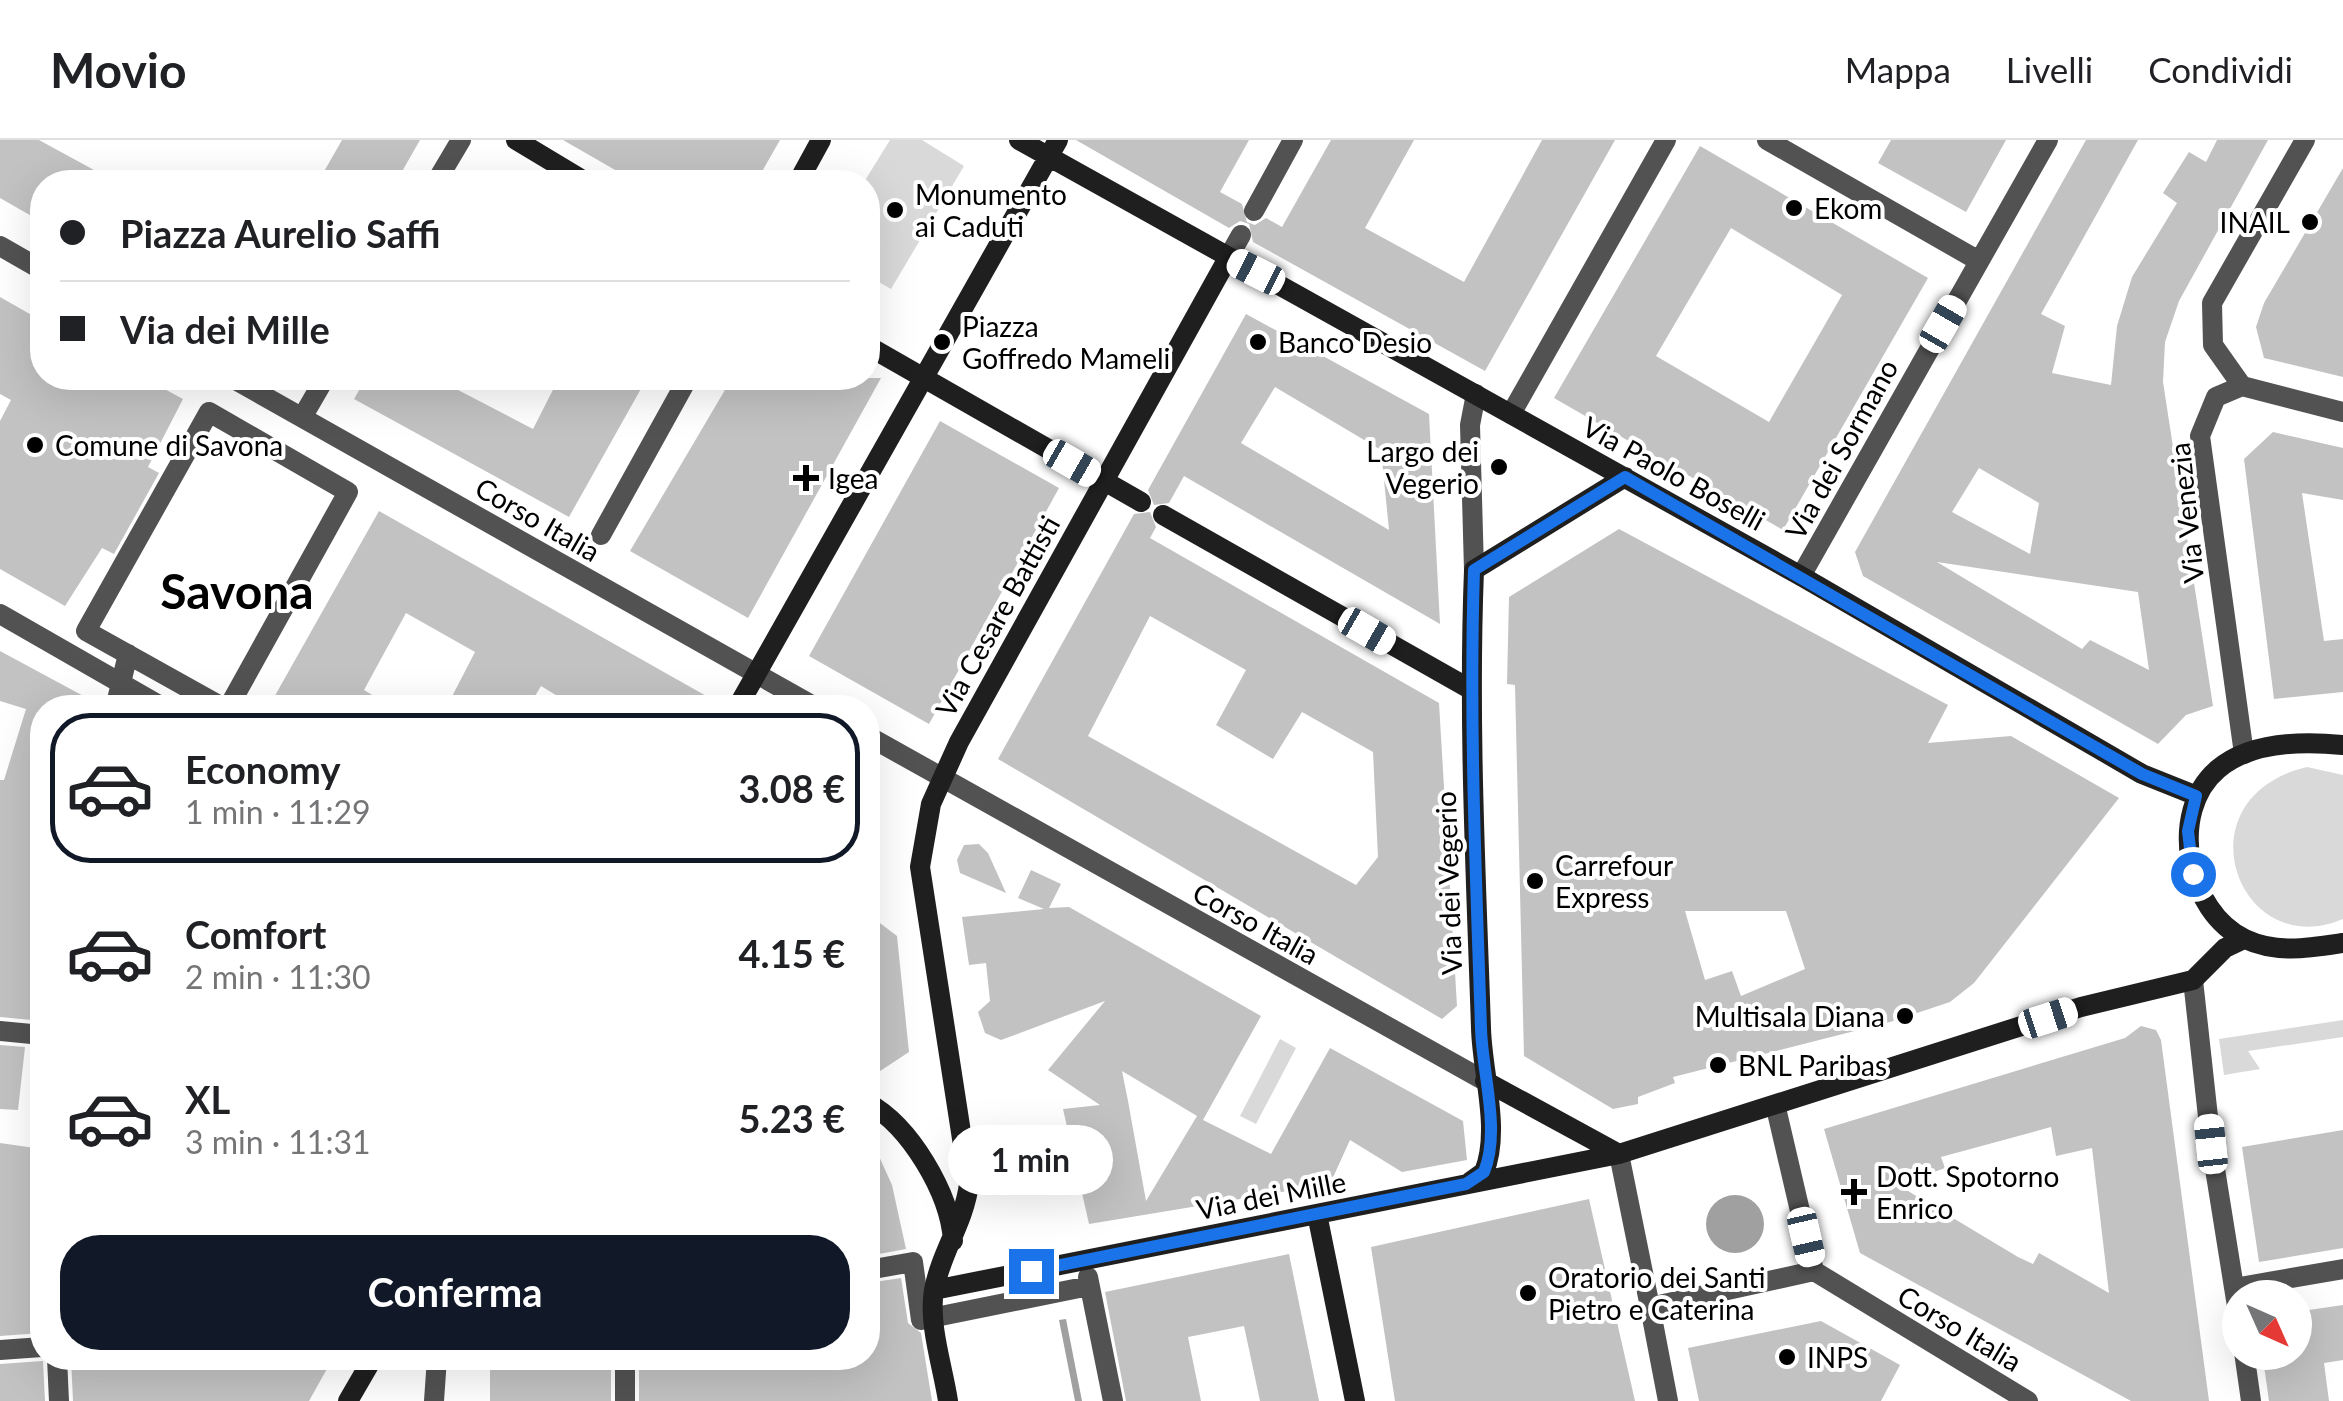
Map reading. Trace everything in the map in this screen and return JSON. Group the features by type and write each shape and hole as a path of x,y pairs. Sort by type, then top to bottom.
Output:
{"street":[{"path":"443,170 461,140"},
{"path":"516,140 566,170"},
{"path":"805,170 822,140"},
{"path":"1020,140 1054,148 1228,258"},
{"path":"1254,211 1293,140"},
{"path":"1511,414 1666,140"},
{"path":"1766,140 1979,260"},
{"name":"Via dei Sormano","path":"1801,576 2048,140"},
{"path":"2306,140 2212,303 2213,345 2242,386 2343,412"},
{"path":"745,695 1054,148"},
{"path":"1104,481 1241,235"},
{"path":"0,246 30,263"},
{"name":"Via Paolo Boselli","path":"1228,258 1801,576 2142,774 2196,796"},
{"path":"880,353 1141,502"},
{"name":"Via Venezia","path":"2242,386 2216,397 2200,436 2244,754"},
{"name":"Corso Italia","path":"254,390 796,695"},
{"path":"303,416 318,390"},
{"path":"600,535 681,390"},
{"name":"Via dei Vegerio","path":"1466,1184 1484,1172 1488,1160 1470,689 1474,570 1470,425 1476,394"},
{"path":"202,695 86,631 209,412 348,492 233,695"},
{"path":"1474,570 1625,477"},
{"name":"Via Cesare Battisti","path":"934,1290 964,1216 969,1184 920,867 932,804 942,778 1104,481"},
{"path":"1162,514 1470,689"},
{"path":"0,614 141,695"},
{"path":"118,695 128,654"},
{"path":"2343,745 2317,742 2244,754 2216,770 2196,796 2188,831 2193,874 2211,910 2244,939 2290,950 2343,943"},
{"name":"Corso Italia","path":"880,743 1619,1154"},
{"path":"2233,1280 2211,1144 2193,980 2225,948 2244,939"},
{"name":"Via dei Mille","path":"934,1290 1619,1154 1776,1108 2081,1007 2193,980"},
{"path":"0,1031 30,1035"},
{"path":"1650,1307 1814,1271 1776,1108"},
{"path":"880,1113 899,1129 926,1167 943,1202 952,1241"},
{"path":"1619,1154 1668,1401"},
{"path":"1317,1214 1355,1401"},
{"path":"1084,1260 1113,1401"},
{"path":"880,1268 912,1262 921,1320 1089,1286"},
{"path":"2280,1280 2343,1269"},
{"name":"Corso Italia","path":"1814,1271 2028,1401"},
{"path":"934,1290 948,1401"},
{"path":"0,1350 30,1348"},
{"path":"58,1370 59,1401"},
{"path":"348,1401 366,1370"},
{"path":"434,1401 436,1370"},
{"path":"625,1370 625,1401"},
{"path":"2247,1370 2252,1401"}],"shaded area":[{"path":"890,140 922,140 964,166 891,289 880,283 880,170 871,170"},
{"path":"2307,767 2343,775 2343,919 2306,927 2275,919 2251,899 2237,872 2234,841 2243,810 2267,784"},
{"path":"2343,1020 2343,1037 2248,1051 2260,1069 2224,1075 2219,1039"},
{"path":"1280,1039 1296,1048 1256,1124 1240,1116"},
{"path":"1735,1195 1756,1203 1764,1224 1756,1245 1735,1253 1714,1245 1706,1224 1714,1203"},
{"path":"1066,1319 1082,1401 1075,1401 1059,1320"}],"building":[{"path":"0,140 39,140 94,170 30,170 30,215 0,198"},
{"path":"342,140 420,140 403,170 325,170"},
{"path":"563,140 780,140 763,170 615,170"},
{"path":"1076,140 1249,140 1220,192 1242,204 1247,222 1255,225 1266,218 1282,227 1331,140 1414,140 1365,228 1464,282 1542,140 1615,140 1485,371 1253,242 1249,224 1240,221 1229,228"},
{"path":"1891,140 2006,140 1966,212 1878,163"},
{"path":"2086,140 2138,140 2041,314 2065,326 2052,373 2111,385 2117,326 2132,277 2177,203 2163,193 2189,152 2206,162 2217,140 2268,140 2179,301 2165,342 2163,382 2213,706 2186,715 2158,744 1863,576 1855,552","holes":["1979,468 2039,503 2030,554 1952,512","1937,562 2138,592 2149,670 2090,640 2082,649"]},
{"path":"1700,146 1928,278 1783,530 1554,398","holes":["1731,228 1842,295 1769,422 1656,356"]},
{"path":"2343,168 2343,377 2264,358 2256,327 2264,303"},
{"name":"Comune di Savona","path":"0,297 30,314 30,390 166,390 183,399 148,467 159,473 114,554 102,548 65,606 0,569 0,421 11,400 0,394"},
{"path":"1246,314 1429,414 1440,624 1184,476 1169,503 1154,505 1148,490","holes":["1275,387 1381,450 1389,530 1241,443"]},
{"path":"359,390 458,390 533,429 553,390 640,390 569,517 354,399"},
{"path":"725,390 874,390 748,618 630,551"},
{"path":"940,421 1059,488 929,724 809,656"},
{"path":"2273,432 2343,448 2343,500 2302,493 2324,641 2343,639 2343,692 2274,699 2244,459"},
{"path":"379,511 705,695 556,695 541,686 536,695 453,695 475,652 406,613 364,690 372,695 275,695"},
{"path":"1150,512 1156,527 1150,538 1439,703 1457,1006 1442,1019 998,759 1134,514","holes":["1150,616 1246,670 1216,725 1273,759 1302,712 1373,752 1378,857 1356,885 1088,736"]},
{"path":"1619,529 1948,705 1928,743 2011,736 2119,798 1974,983 1950,1002 1890,1022 1673,1077 1675,1083 1638,1097 1638,1104 1613,1109 1524,1056 1515,685 1507,684 1509,597","holes":["1685,911 1786,911 1805,969 1741,996 1732,971 1705,980"]},
{"path":"0,651 82,695 30,695 30,1020 0,1017 0,780 4,780 26,709 0,701"},
{"path":"979,844 988,853 1006,893 960,873 957,860 964,845"},
{"path":"1031,870 1061,884 1049,908 1069,907 1261,1016 1203,1120 1271,1154 1330,1048 1463,1121 1467,1160 1402,1172 1350,1140 1330,1184 1089,1224 1063,1109 1100,1105 1048,1070 1105,1001 1001,1040 985,1033 978,1012 990,1001 986,963 969,965 962,917 1044,909 1018,898","holes":["1122,1071 1197,1116 1146,1201"]},
{"path":"880,923 897,936 909,1052 880,1071"},
{"path":"2141,1026 2156,1030 2161,1040 2209,1401 2131,1401 1860,1253 1824,1129 2125,1038","holes":["2051,1127 2056,1156 2092,1148 2109,1293 2039,1253 2033,1264 2018,1257 1898,1185 1945,1168 1941,1157"]},
{"path":"0,1045 25,1047 18,1110 0,1109"},
{"path":"2343,1130 2343,1248 2259,1262 2242,1147"},
{"path":"0,1143 30,1147 30,1334 0,1336"},
{"path":"880,1158 892,1185 906,1249 880,1254"},
{"path":"1589,1199 1635,1401 1395,1401 1371,1247"},
{"path":"1289,1254 1319,1401 1260,1401 1244,1326 1188,1337 1201,1401 1126,1401 1105,1292"},
{"path":"901,1278 908,1323 921,1333 932,1401 639,1401 639,1370 880,1370 880,1281"},
{"path":"2343,1305 2343,1360 2324,1363 2329,1401 2269,1401 2265,1370 2312,1370 2312,1310"},
{"name":"INPS","path":"1821,1321 1900,1365 1881,1401 1699,1401 1688,1348"},
{"path":"30,1362 30,1370 43,1370 45,1401 0,1401 0,1364"},
{"path":"72,1370 326,1370 309,1401 73,1401"},
{"path":"490,1370 611,1370 611,1401 490,1401"}],"place":[{"name":"Ekom","path":"1794,208"},
{"name":"Monumento ai Caduti","path":"895,210"},
{"name":"INAIL","path":"2310,222"},
{"name":"Piazza Goffredo Mameli","path":"942,342"},
{"name":"Banco Desio","path":"1258,342"},
{"name":"Comune di Savona","path":"35,445"},
{"name":"Largo dei Vegerio","path":"1499,467"},
{"name":"Igea","path":"806,478"},
{"name":"Carrefour Express","path":"1535,881"},
{"name":"Multisala Diana","path":"1905,1016"},
{"name":"BNL Paribas","path":"1718,1065"},
{"name":"Dott. Spotorno Enrico","path":"1854,1192"},
{"name":"Oratorio dei Santi Pietro e Caterina","path":"1528,1293"},
{"name":"INPS","path":"1787,1357"}],"district":[{"name":"Savona","path":"237,590"}],"route":[{"path":"1031,1271 1466,1184 1484,1172 1490,1138 1481,1038 1470,689 1474,570 1625,477 2142,774 2196,796 2188,831 2193,874"}]}
